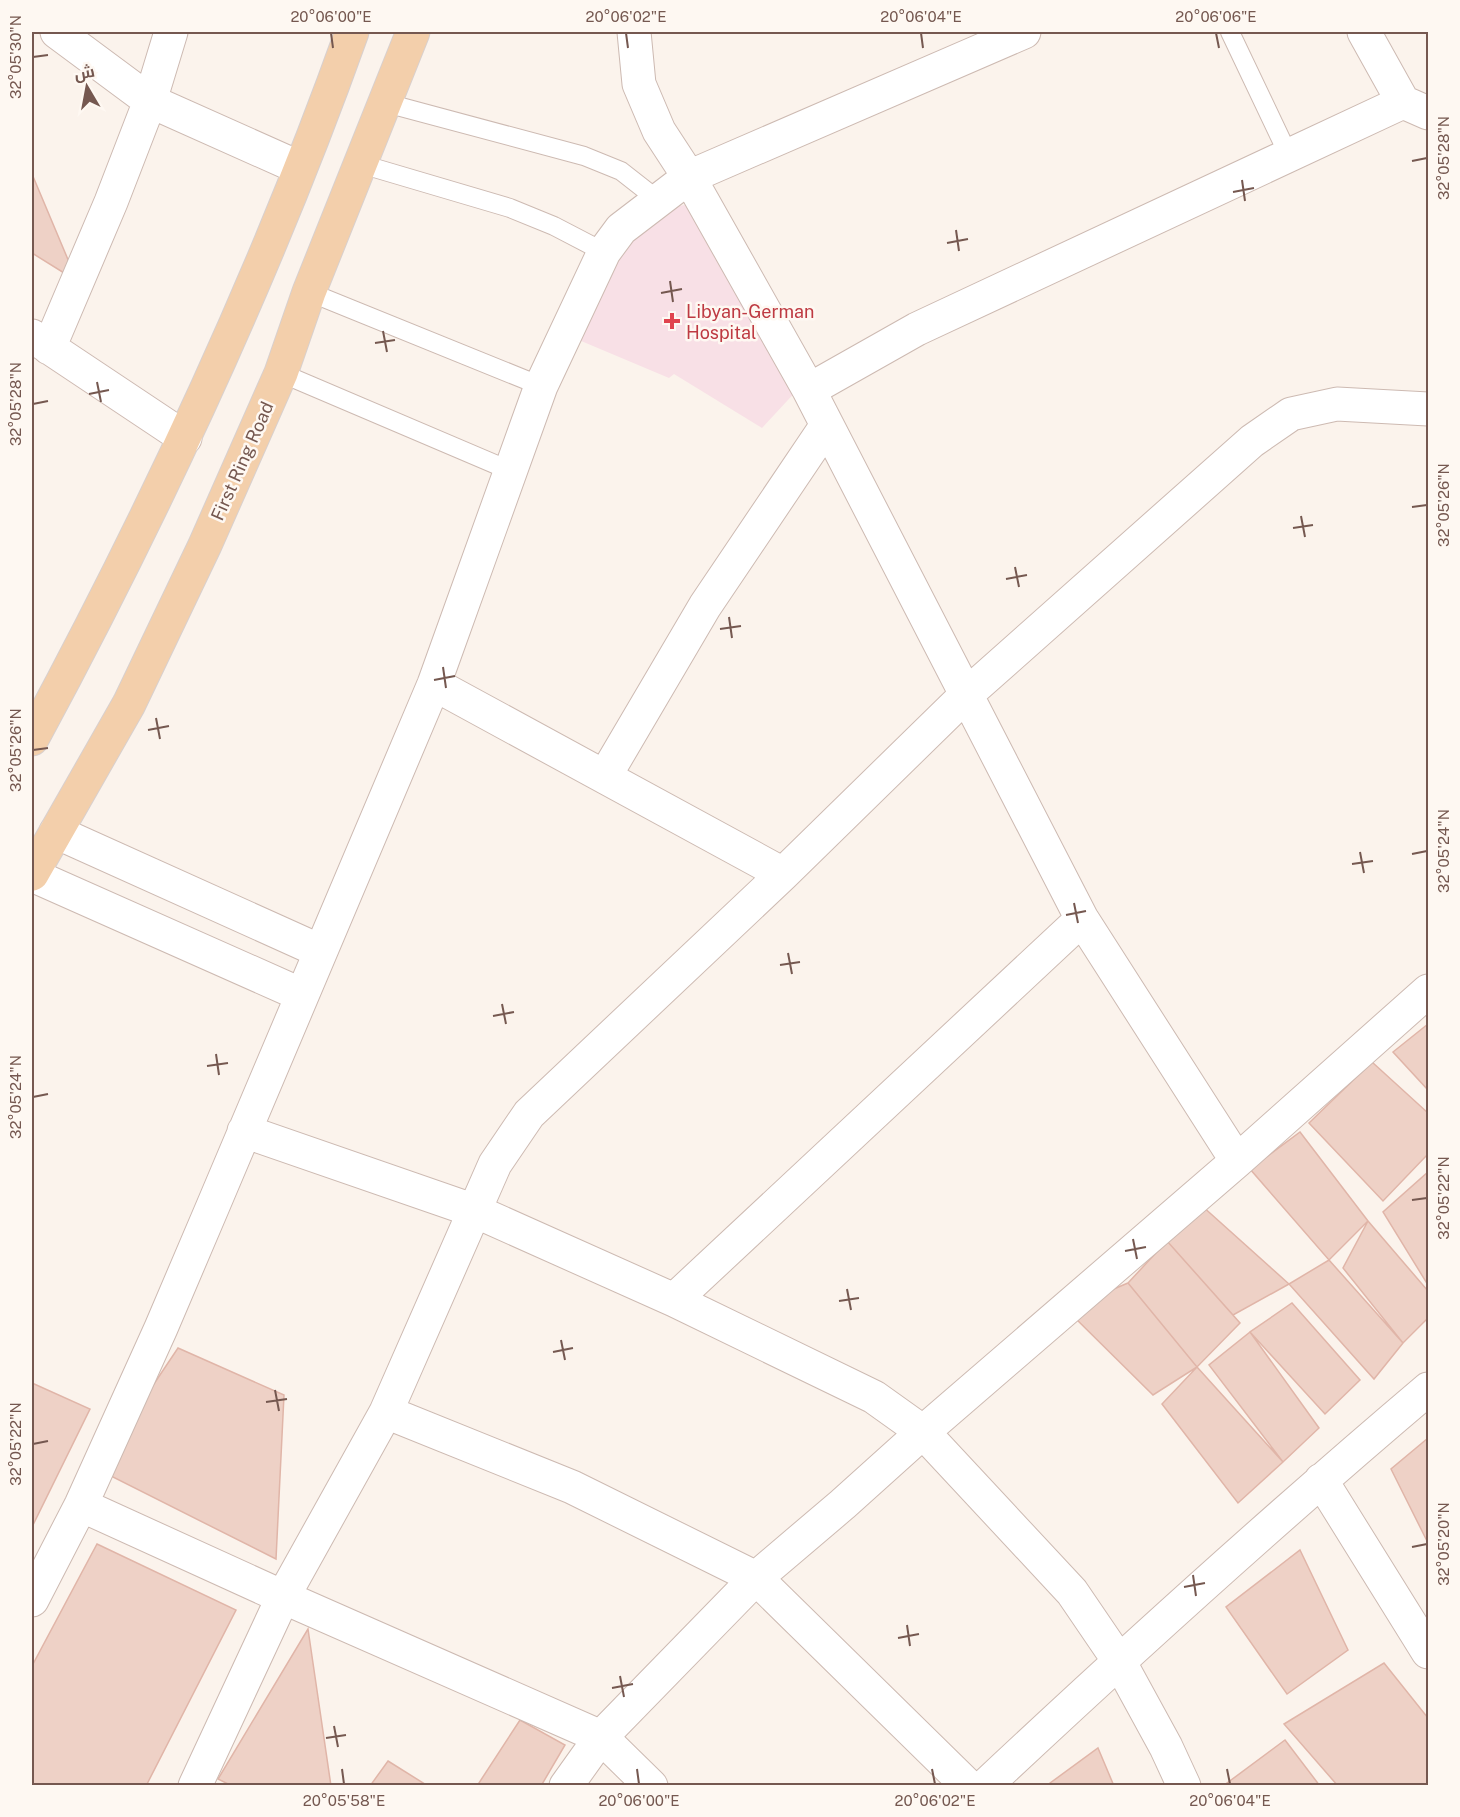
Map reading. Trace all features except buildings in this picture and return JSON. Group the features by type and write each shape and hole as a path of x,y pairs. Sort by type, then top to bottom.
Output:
{"main road":[{"path":"32,739 78,654 185,438 262,263 352,32"},
{"name":"First Ring Road","path":"32,874 129,704 205,545 281,373 309,292 414,32"}],"street":[{"path":"57,32 150,100 300,168"},
{"path":"171,32 150,100 111,202 40,342 185,438"},
{"path":"634,32 639,84 659,131 688,177 809,390 1082,920 1237,1161"},
{"path":"32,1600 81,1505 161,1328 434,684 541,386 604,252 621,229 688,177 1024,32"},
{"path":"809,390 917,328 1289,156 1416,108 1364,32"},
{"path":"195,1785 283,1598 386,1412 495,1164 529,1114 783,874 966,695 1252,441 1291,414 1337,404 1428,409"},
{"path":"605,776 705,606 827,425"},
{"path":"434,684 783,874"},
{"path":"56,832 320,951"},
{"path":"32,874 302,995"},
{"path":"674,1300 1082,920"},
{"path":"566,1785 601,1737 756,1578 1237,1161 1428,991"},
{"path":"244,1131 475,1211 674,1300 874,1396 923,1432 1072,1592 1119,1661 1184,1785"},
{"path":"985,1785 1321,1480 1428,1389"},
{"path":"386,1412 572,1487 756,1578 968,1785"},
{"path":"1321,1480 1428,1652"},
{"path":"81,1505 283,1598 601,1737 651,1785"}],"lane":[{"path":"1230,32 1289,156"},
{"path":"386,103 584,156 621,171 657,200"},
{"path":"361,164 510,208 554,226 604,252"},
{"path":"309,292 541,386"},
{"path":"281,373 510,471"}],"shaded area":[{"name":"Libyan-German Hospital","path":"692,203 800,387 762,428 674,374 669,378 574,338 589,305 630,241 663,210"}],"place":[{"name":"Libyan-German Hospital","path":"672,321"}]}
